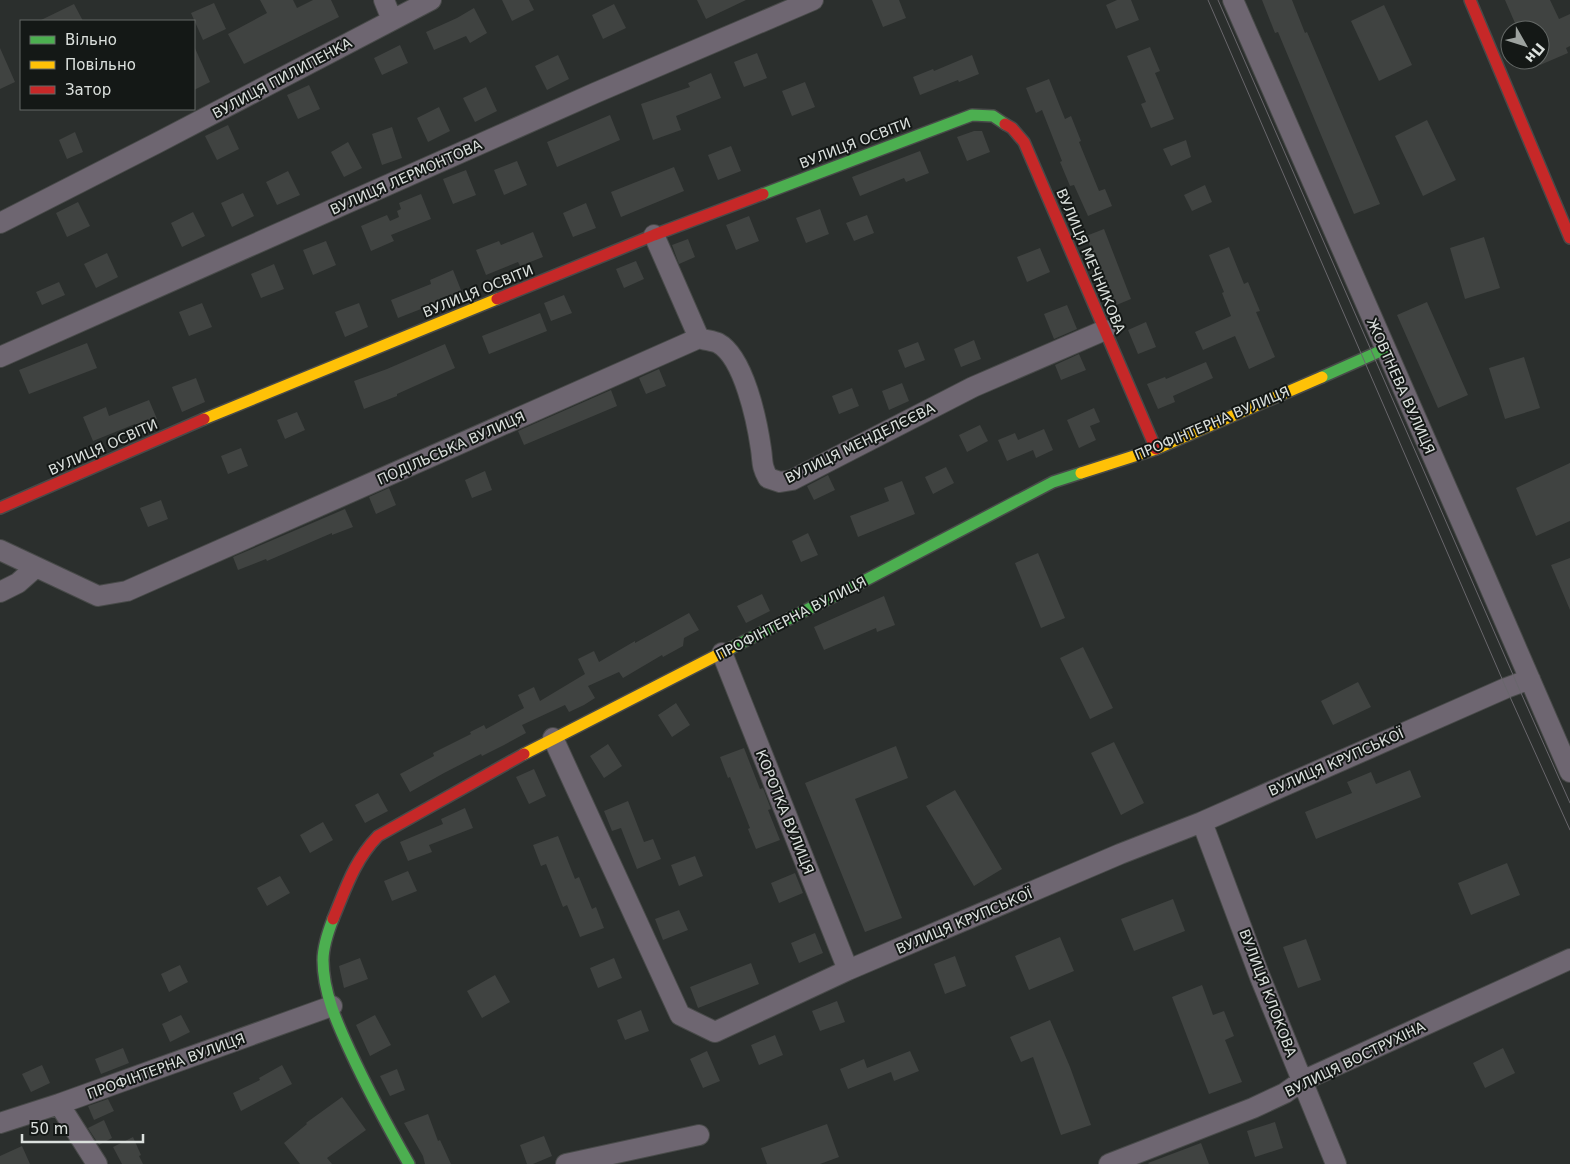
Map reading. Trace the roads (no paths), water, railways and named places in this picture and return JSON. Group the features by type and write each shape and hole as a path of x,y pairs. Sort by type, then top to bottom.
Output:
{"street":[{"path":"384,0 392,20"},
{"name":"ВУЛИЦЯ ПИЛИПЕНКА","path":"0,223 431,0"},
{"name":"ВУЛИЦЯ ЛЕРМОНТОВА","path":"0,357 595,93 813,0"},
{"name":"ЖОВТНЕВА ВУЛИЦЯ","path":"1233,0 1570,772"},
{"path":"1470,0 1570,238"},
{"name":"ВУЛИЦЯ ОСВІТИ","path":"0,508 219,413 654,236 972,115"},
{"name":"ВУЛИЦЯ МЕЧНИКОВА","path":"972,115 993,116 1012,128 1024,142 1156,449"},
{"path":"654,236 699,338"},
{"name":"ВУЛИЦЯ МЕНДЕЛЄЄВА","path":"699,338 718,344 727,351 738,366 747,385 762,450 762,466 768,478 780,482 792,480 980,384 1105,330"},
{"name":"ПОДІЛЬСЬКА ВУЛИЦЯ","path":"35,568 98,596 127,592 699,338"},
{"name":"ПРОФІНТЕРНА ВУЛИЦЯ","path":"0,1123 333,1010 325,983 323,961 325,942 354,866 364,850 378,836 553,738 862,582 1053,482 1156,449 1385,349"},
{"path":"0,550 35,568 18,582 0,592"},
{"name":"КОРОТКА ВУЛИЦЯ","path":"722,653 848,970"},
{"name":"ВУЛИЦЯ КРУПСЬКОЇ","path":"553,738 680,1014 715,1032 848,970 1120,854 1202,822 1530,679"},
{"name":"ВУЛИЦЯ КЛОКОВА","path":"1202,822 1260,977 1336,1164"},
{"name":"ВУЛИЦЯ ВОСТРУХІНА","path":"1109,1164 1269,1101 1302,1081 1570,959"},
{"path":"333,1010 364,1081 409,1164"},
{"path":"59,1104 97,1164"},
{"path":"566,1164 699,1135"}],"tram line":[{"path":"1208,0 1506,688 1570,830"},
{"path":"1218,0 1570,803"}]}
